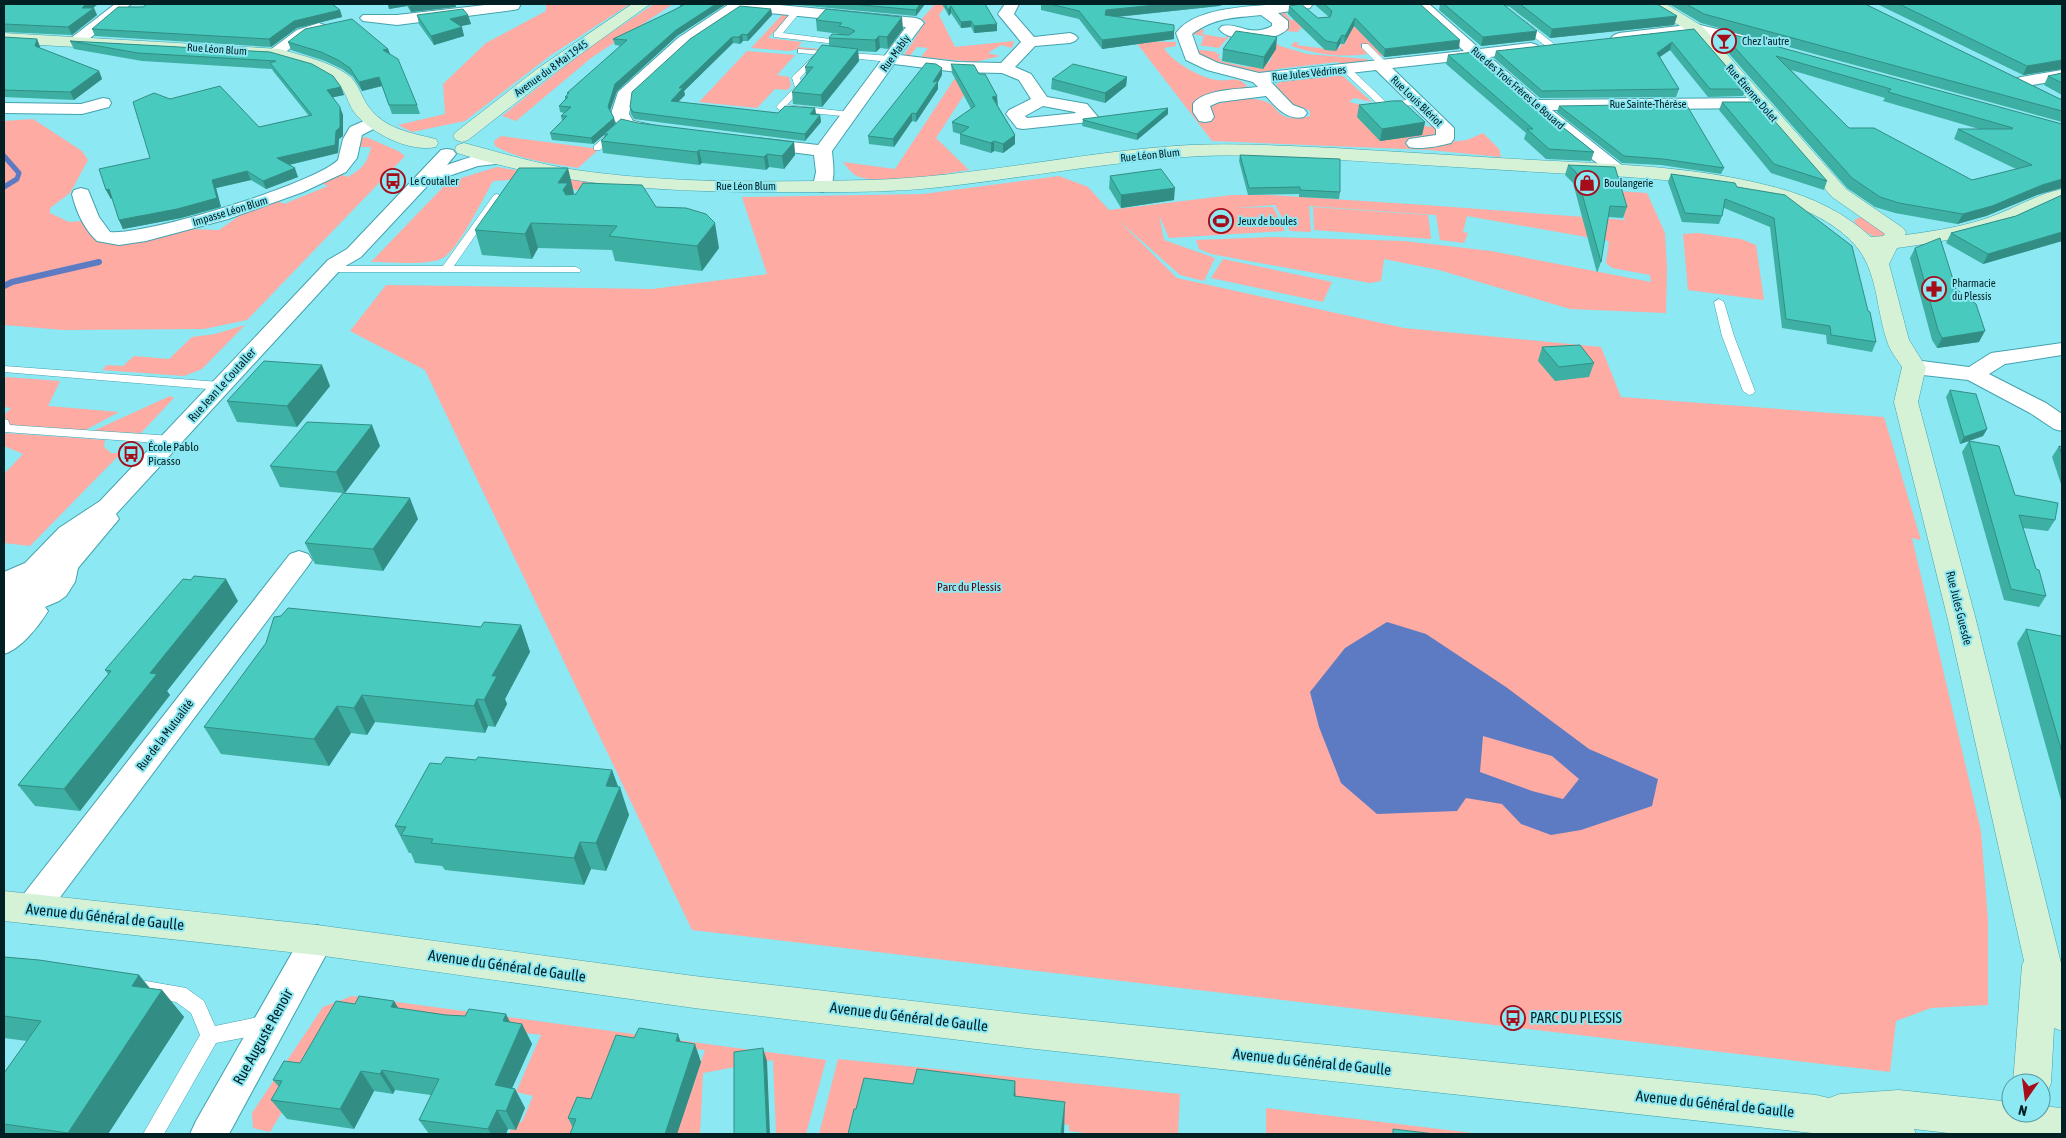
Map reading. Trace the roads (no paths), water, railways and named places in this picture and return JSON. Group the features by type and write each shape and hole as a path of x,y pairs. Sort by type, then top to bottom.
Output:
{"street":[{"path":"77,41 124,4"},
{"name":"Avenue du 8 Mai 1945","path":"446,147 543,73 642,4"},
{"path":"1012,4 1006,14 1030,42"},
{"name":"Rue des Trois Frères Le Bouard","path":"1420,4 1535,105 1618,171"},
{"name":"Rue Étienne Dolet","path":"1655,4 1696,28 1839,193 1896,232 1891,243"},
{"path":"670,133 626,125 620,114 624,96 684,41 737,5"},
{"name":"Rue Mably","path":"737,5 916,23 823,151"},
{"path":"349,23 367,11 397,20 513,6"},
{"name":"Rue Jules Védrines","path":"1308,8 1220,15 1206,19 1184,33 1192,57 1213,67 1264,84 1346,69 1558,45"},
{"path":"1206,19 1235,33 1254,36 1273,32 1280,28 1280,21 1264,10"},
{"path":"274,53 302,33 330,27"},
{"path":"1606,39 1696,28 1768,46"},
{"name":"Rue Léon Blum","path":"4,38 274,53 313,64 343,80 362,110 373,122 406,139 498,159 600,185 822,186 929,182 1186,151 1257,149 1618,171 1721,182 1764,191 1810,207 1833,217 1861,239 1879,263"},
{"path":"1005,68 1030,42 1070,38"},
{"path":"890,59 957,67 1005,68 1025,77 1041,101"},
{"name":"Rue Louis Blériot","path":"1382,65 1445,128 1445,139 1415,143"},
{"path":"2003,73 2046,94"},
{"path":"2020,82 2062,75"},
{"path":"1205,117 1201,104 1215,97 1264,84 1288,109 1298,113"},
{"path":"4,108 82,109 103,103"},
{"name":"Rue Sainte-Thérèse","path":"1535,105 1761,103"},
{"name":"Impasse Léon Blum","path":"81,194 84,208 104,237 114,240 139,236 262,202 322,178 340,168 350,156 351,138 357,131 373,122"},
{"path":"746,142 823,151 825,172 822,186"},
{"name":"Rue Jean Le Coutaller","path":"4,644 11,603 53,567 68,534 109,507 333,267 354,253 421,180 446,147"},
{"name":"Rue Jean Le Coutaller","path":"333,267 335,253 446,147"},
{"path":"421,180 476,161 498,159"},
{"path":"1810,207 1839,193"},
{"path":"1861,239 1891,243 1938,237 2004,219 2041,201 2062,195"},
{"path":"1833,217 1857,206"},
{"path":"1891,243 1879,263 1899,344 1914,367 1973,374 2038,408 2062,424"},
{"path":"1973,374 1999,358 2062,349"},
{"name":"Rue Jules Guesde","path":"1914,367 1906,402 1962,620 2041,958 2062,1014"},
{"name":"Rue Jean Le Coutaller","path":"53,567 65,565 109,515 109,507"},
{"name":"Rue de la Mutualité","path":"18,908 299,560"},
{"name":"Avenue du Général de Gaulle","path":"18,908 317,940 775,1002 1335,1065 1816,1114 1896,1134"},
{"name":"Rue Auguste Renoir","path":"209,1134 317,940"},
{"name":"Rue Jules Guesde","path":"2033,1073 2041,958"},
{"name":"Avenue du Général de Gaulle","path":"1816,1114 1899,1109 2001,1118"}],"lane":[{"path":"797,11 776,35 850,43"},
{"path":"1515,18 1558,45"},
{"path":"1365,46 1382,65"},
{"path":"801,51 890,59"},
{"path":"813,60 796,78 799,87 780,107 850,115"},
{"path":"1346,69 1384,105 1418,102"},
{"path":"597,148 616,130 626,125"},
{"path":"446,270 497,197"},
{"path":"333,267 446,270 576,270"},
{"path":"1719,302 1728,336 1749,391"},
{"path":"4,369 220,386"},
{"path":"4,423 5,428 172,440"},
{"path":"131,987 180,994 198,1007 210,1036"},
{"path":"152,1134 210,1036 271,1023"}],"water":[{"path":"1387,622 1426,634 1506,687 1589,749 1658,779 1652,806 1581,830 1551,835 1521,824 1502,804 1466,798 1457,811 1377,814 1341,783 1319,727 1310,692 1345,648","holes":["1483,736 1552,756 1579,779 1563,799 1532,791 1480,772"]}],"waterway":[{"path":"4,156 19,173 17,179 4,187"},
{"path":"4,286 12,282 99,262"}],"place":[{"name":"Chez l'autre","path":"1724,41"},
{"name":"Le Coutaller","path":"393,181"},
{"name":"Boulangerie","path":"1587,183"},
{"name":"Jeux de boules","path":"1221,221"},
{"name":"Pharmacie du Plessis","path":"1934,289"},
{"name":"École Pablo Picasso","path":"131,454"},
{"name":"PARC DU PLESSIS","path":"1513,1018"}],"park label":[{"name":"Parc du Plessis","path":"969,587"}]}
